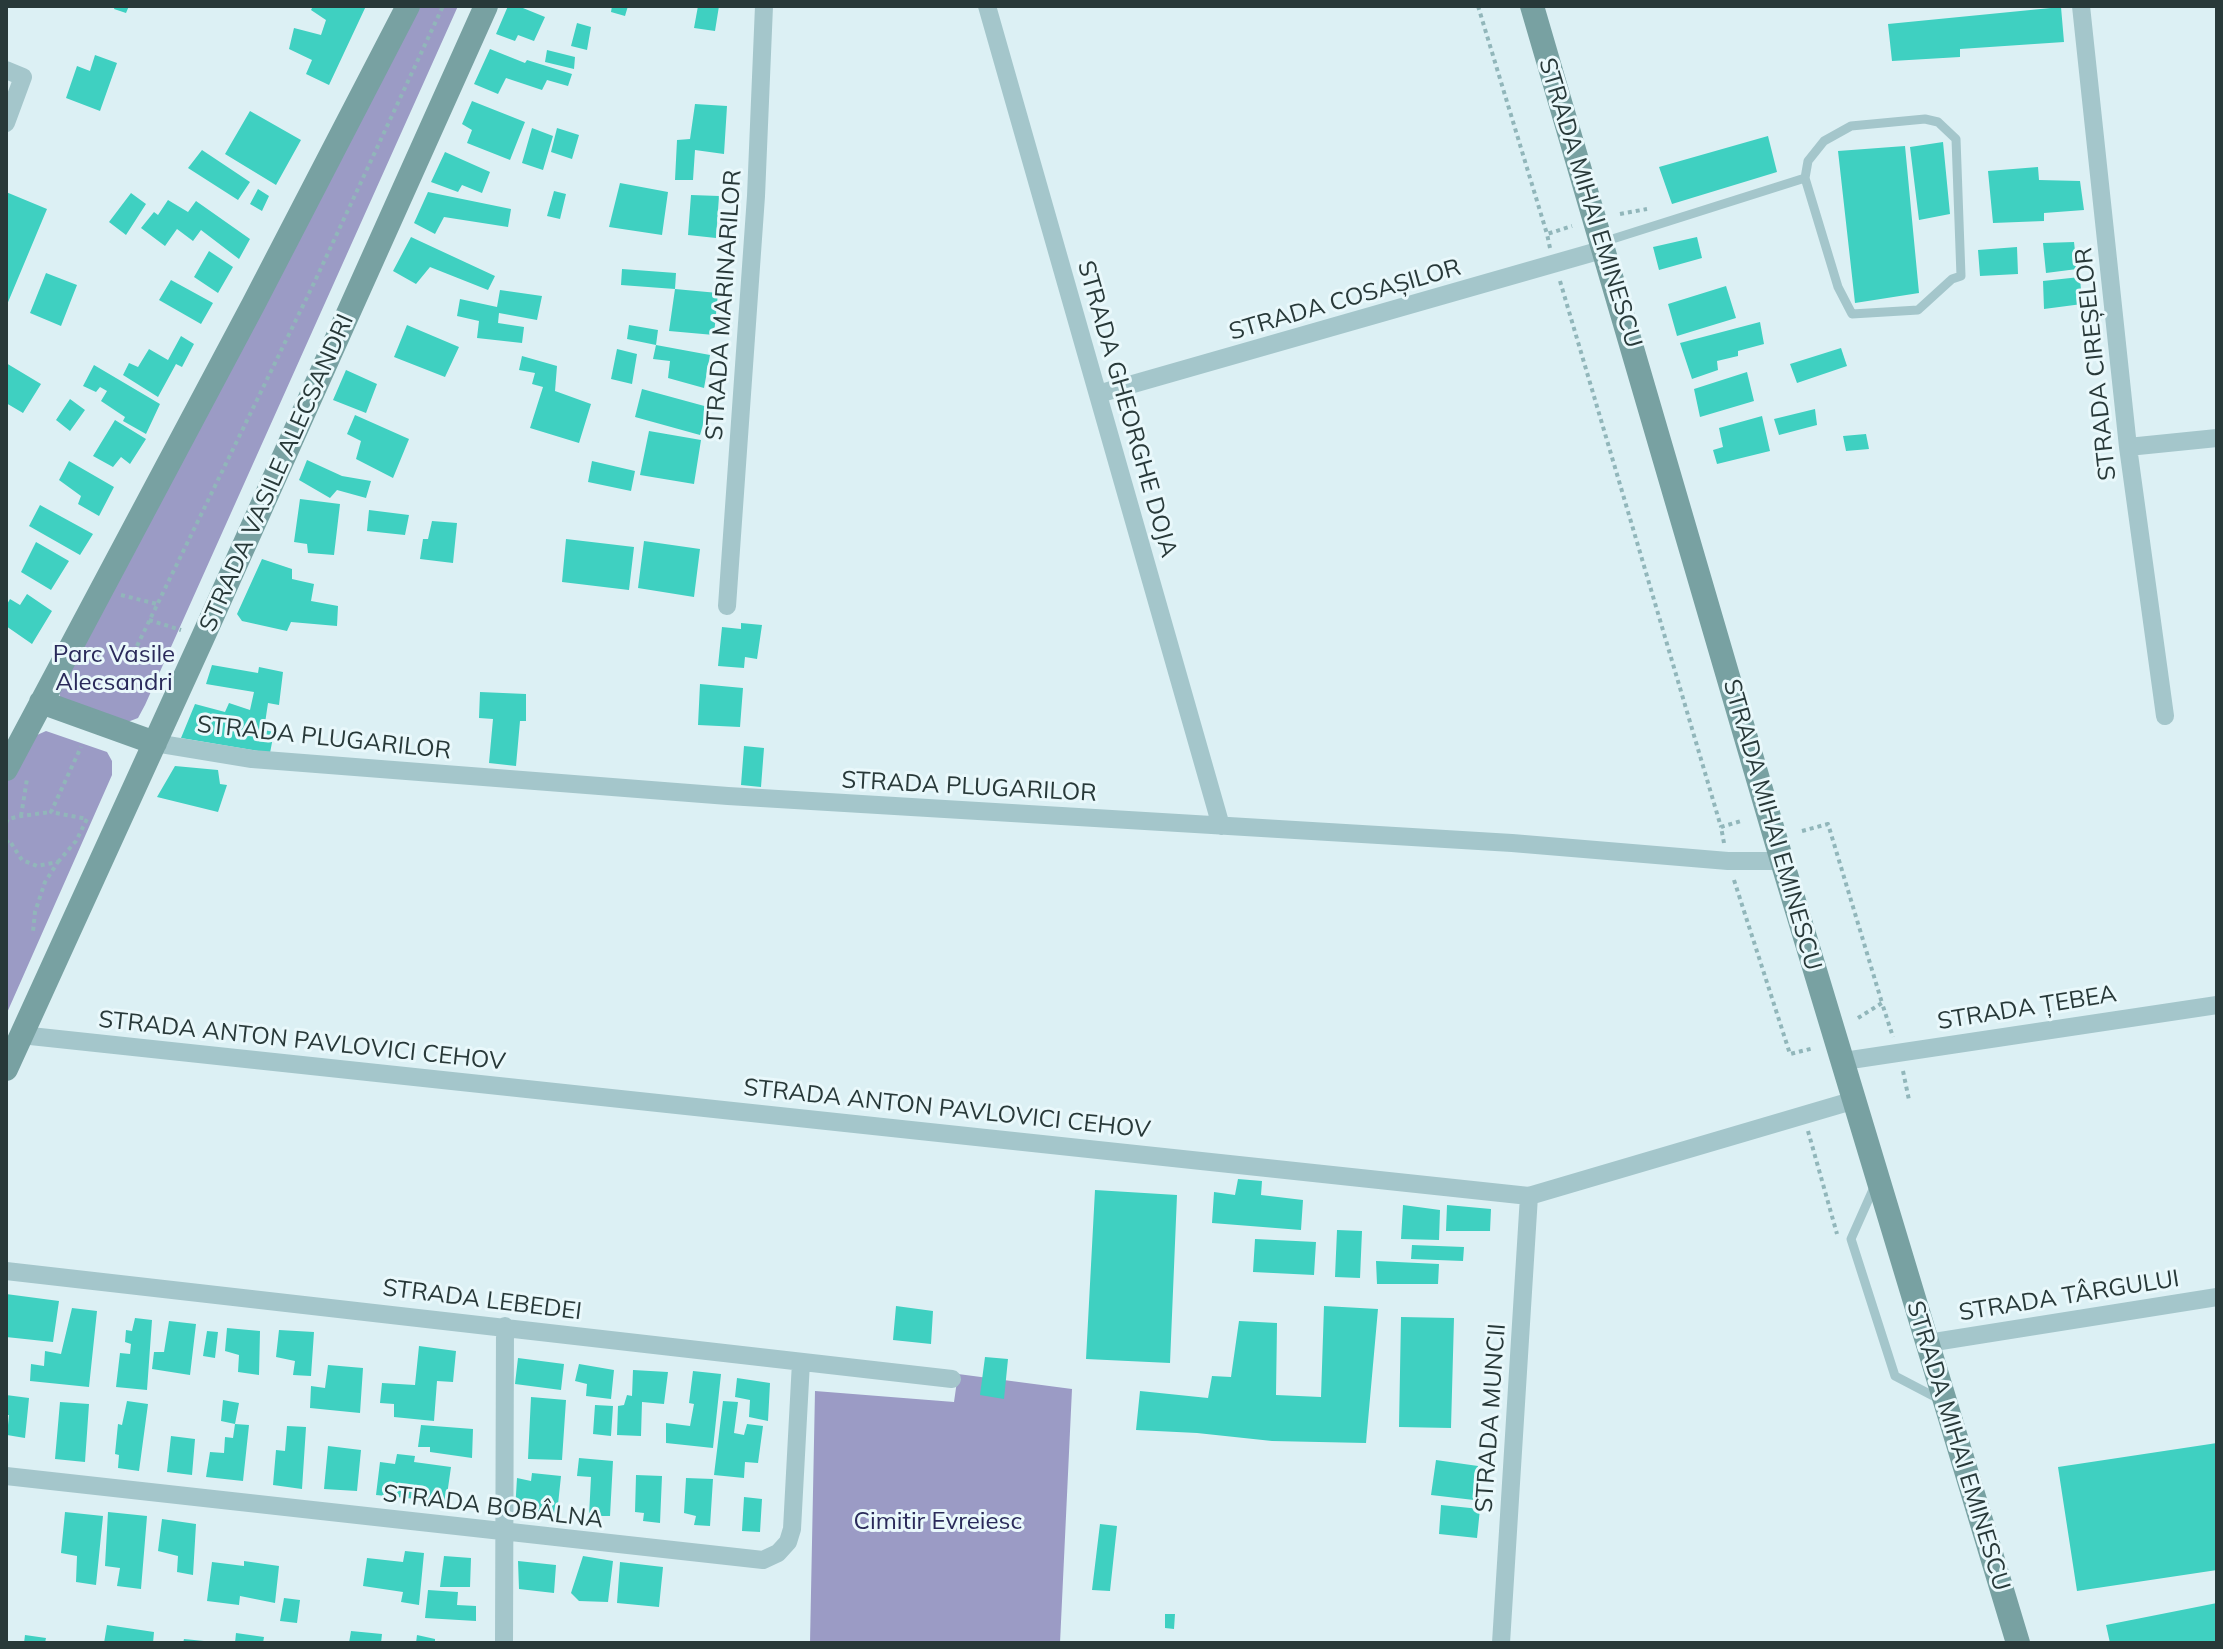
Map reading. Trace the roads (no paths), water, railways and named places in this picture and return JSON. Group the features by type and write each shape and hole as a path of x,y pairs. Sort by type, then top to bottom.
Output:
{"street":[{"path":"6,769 408,6"},
{"name":"STRADA VASILE ALECSANDRI","path":"6,1069 486,6"},
{"name":"STRADA MARINARILOR","path":"727,606 756,196 764,6"},
{"name":"STRADA GHEORGHE DOJA","path":"987,6 1221,826"},
{"name":"STRADA MIHAI EMINESCU","path":"1532,6 1782,861 2018,1643"},
{"name":"STRADA CIREȘELOR","path":"2081,6 2128,447 2165,716"},
{"path":"6,70 23,77 6,123"},
{"name":"STRADA COSAȘILOR","path":"1098,394 1604,246"},
{"path":"2128,447 2217,438"},
{"path":"41,702 155,743"},
{"name":"STRADA PLUGARILOR","path":"155,743 252,759 524,781 852,804 1512,843 1728,861 1782,861"},
{"name":"STRADA ȚEBEA","path":"1844,1061 2217,1005"},
{"name":"STRADA ANTON PAVLOVICI CEHOV","path":"21,1035 1529,1196 1855,1100"},
{"name":"STRADA MUNCII","path":"1501,1643 1529,1196"},
{"name":"STRADA LEBEDEI","path":"6,1271 952,1379"},
{"name":"STRADA TÂRGULUI","path":"1928,1343 2217,1297"},
{"path":"504,1643 505,1326"},
{"name":"STRADA BOBÂLNA","path":"6,1476 763,1560 778,1553 788,1542 792,1529 801,1362"}],"lane":[{"path":"1925,119 1938,122 1956,139 1961,276 1952,279 1918,310 1852,314 1838,287 1805,178 1808,161 1824,141 1851,126 1925,119"},
{"path":"1604,246 1805,178"},
{"path":"1878,1178 1851,1239 1895,1376 1946,1403"}],"park label":[{"name":"Parc Vasile Alecsandri","path":"114,669"},
{"name":"Cimitir Evreiesc","path":"938,1522"}]}
